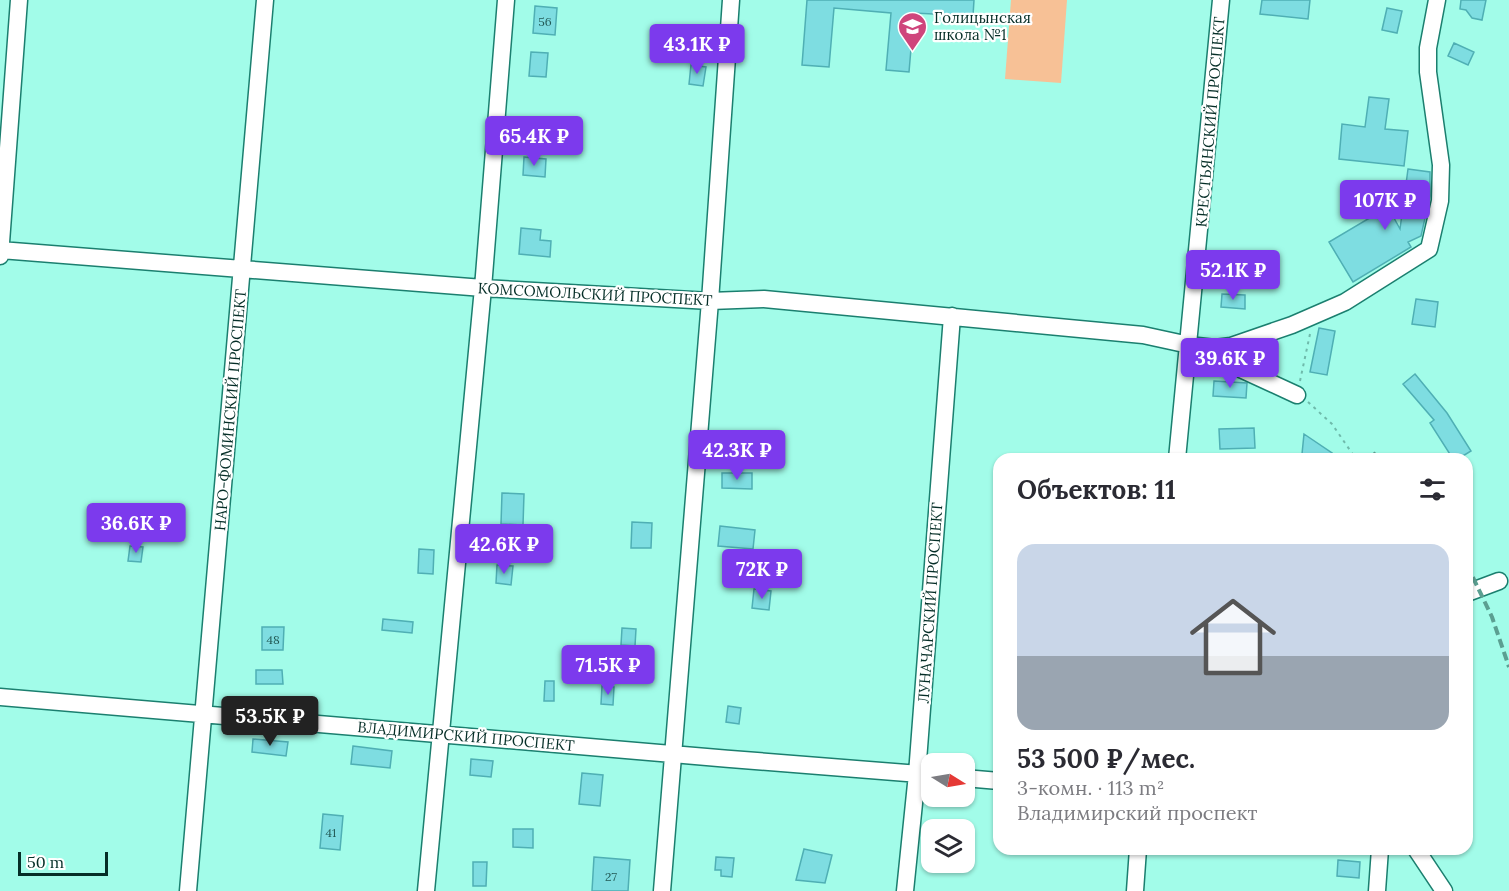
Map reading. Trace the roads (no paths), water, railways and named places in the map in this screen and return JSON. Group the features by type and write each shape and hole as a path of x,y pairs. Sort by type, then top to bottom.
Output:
{"street":[{"path":"0,256 19,0"},
{"name":"НАРО-ФОМИНСКИЙ ПРОСПЕКТ","path":"188,891 265,0"},
{"path":"426,891 483,288 506,0"},
{"path":"662,891 710,301 731,0"},
{"name":"КРЕСТЬЯНСКИЙ ПРОСПЕКТ","path":"1178,453 1221,0"},
{"path":"1189,345 1215,348 1231,346 1313,317 1345,303 1429,249 1440,201 1441,165 1428,72 1428,48 1437,0"},
{"name":"КОМСОМОЛЬСКИЙ ПРОСПЕКТ","path":"0,250 483,288 710,301 764,298 1143,335 1189,345"},
{"name":"ЛУНАЧАРСКИЙ ПРОСПЕКТ","path":"925,753 952,316"},
{"path":"1189,345 1297,395"},
{"path":"1473,591 1499,581"},
{"name":"ВЛАДИМИРСКИЙ ПРОСПЕКТ","path":"0,697 921,775"},
{"path":"975,779 993,780"},
{"name":"ЛУНАЧАРСКИЙ ПРОСПЕКТ","path":"905,891 921,793"},
{"path":"1135,891 1138,855"},
{"path":"1377,891 1380,855"},
{"path":"1420,855 1444,891"}],"railway":[{"path":"1473,577 1492,617 1509,667"}],"place":[{"name":"Голицынская школа №1","path":"913,52"}]}
